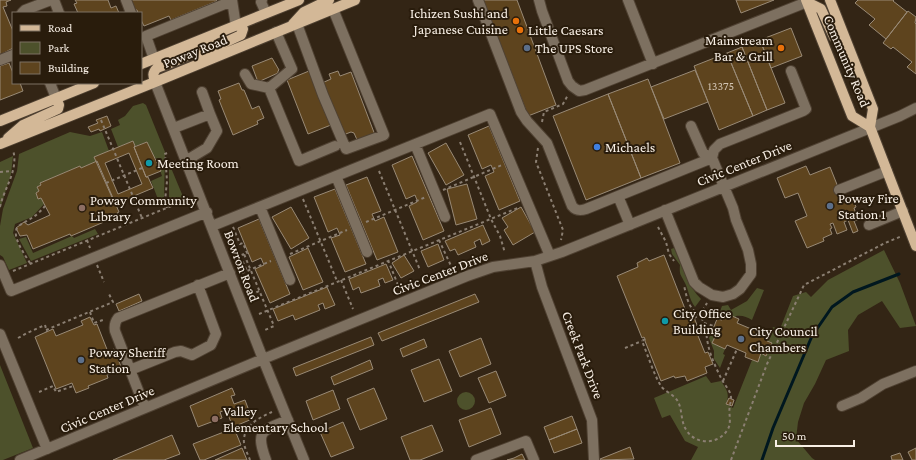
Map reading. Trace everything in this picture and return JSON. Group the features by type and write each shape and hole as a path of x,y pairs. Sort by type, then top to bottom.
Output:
{"main road":[{"name":"Poway Road","path":"142,64 299,0"},
{"path":"294,25 304,12 355,0"},
{"name":"Community Road","path":"830,0 873,109 870,127 916,246"},
{"path":"837,0 839,9 838,20"},
{"path":"806,1 821,9 834,37 851,52"},
{"name":"Community Road","path":"806,1 852,116 870,127"},
{"path":"192,67 214,48 241,35 243,29 238,25"},
{"name":"Poway Road","path":"2,143 294,25"},
{"path":"155,82 153,75 154,71 197,51 215,34"},
{"path":"0,121 90,84"},
{"path":"2,143 23,125 58,109 59,105 56,98"}],"street":[{"path":"23,12 24,10 52,0 58,12"},
{"path":"126,0 131,12"},
{"path":"478,0 521,112 547,143 572,206 576,210 581,210 618,196 712,158"},
{"path":"539,0 568,81 579,91 653,64 806,1"},
{"path":"628,0 653,64"},
{"path":"154,59 143,35 232,1 238,25"},
{"path":"260,1 266,14"},
{"path":"294,25 346,149 384,135 331,5"},
{"path":"270,88 292,69 276,32"},
{"path":"0,60 12,55"},
{"path":"665,210 694,282 699,288 712,295 723,297 733,294 744,285 751,274 751,264 748,250 736,220 733,208 712,158 714,150 720,144 806,109 791,71"},
{"path":"245,74 251,84 270,88"},
{"name":"Bowron Road","path":"155,82 304,460"},
{"path":"50,84 56,98"},
{"path":"270,88 299,161 335,146"},
{"path":"186,160 208,148 217,131 202,92"},
{"name":"Civic Center Drive","path":"20,460 480,271 500,266 535,261 550,256 900,116 916,108"},
{"path":"174,128 210,114"},
{"path":"212,226 490,114 550,256"},
{"path":"691,126 703,153 712,158"},
{"path":"415,144 445,217"},
{"path":"839,190 887,171"},
{"path":"336,176 367,252"},
{"path":"618,196 630,225"},
{"path":"260,207 290,280"},
{"path":"869,225 903,211"},
{"path":"0,265 12,291 207,212"},
{"name":"Creek Park Drive","path":"535,261 542,287 592,420 594,460"},
{"path":"145,408 115,331 114,326 118,318 230,272"},
{"path":"130,370 175,352 181,351 192,355 211,345 215,339 216,331 198,286"},
{"name":"Civic Center Drive","path":"0,334 47,449"},
{"path":"842,406 861,398 884,384 916,370"},
{"path":"266,460 260,438 262,433 266,429 288,420"},
{"path":"476,460 528,436 534,460"}],"path":[{"path":"101,120 142,218"},
{"path":"460,142 491,219 500,236 505,253"},
{"path":"0,207 0,203 13,171 16,158 13,150"},
{"path":"167,153 165,154 167,181 165,201 167,208"},
{"path":"444,189 505,164"},
{"path":"106,183 142,168"},
{"path":"0,172 13,171"},
{"path":"379,171 420,270"},
{"path":"362,224 429,195"},
{"path":"302,196 337,281"},
{"path":"9,272 186,200"},
{"path":"259,314 524,205"},
{"path":"30,263 18,242 16,230 18,225 33,218 45,206"},
{"path":"232,226 240,244 243,243 247,253 236,257"},
{"path":"658,227 666,242 669,254 676,262"},
{"path":"289,254 351,228"},
{"path":"731,460 767,364 804,285 885,243 911,233"},
{"path":"87,240 92,251"},
{"path":"440,240 452,268"},
{"path":"244,254 274,326 265,330"},
{"path":"242,273 276,259"},
{"path":"238,262 242,260 247,271"},
{"path":"388,260 400,290"},
{"path":"97,264 104,282"},
{"path":"341,280 353,309"},
{"path":"642,341 661,387 676,399 682,412 682,421 685,430 698,441 709,441 719,438 727,431 730,423 729,406 732,399 709,349 704,323 700,315 691,307 683,282"},
{"path":"251,295 259,291"},
{"path":"18,338 45,325 47,331 113,302 109,294"},
{"path":"694,318 700,315 712,295"},
{"path":"90,312 94,323 103,320"},
{"path":"704,323 714,326"},
{"path":"625,348 645,339"},
{"path":"723,381 737,349"},
{"path":"39,392 53,386 56,392 73,386"}],"green space":[{"path":"143,103 146,105 165,152 165,206 161,207 151,181 162,176 156,158 154,158 147,142 135,146 133,141 118,147 111,129 120,125 118,120 125,116 133,106"},
{"path":"70,132 90,136 102,132 109,151 95,157 96,162 81,168 80,166 40,183 41,185 37,187 39,191 36,193 38,199 41,198 45,203 32,217 15,224 13,233 27,263 9,270 3,257 0,255 0,226 3,209 17,171 19,154"},
{"path":"13,156 11,174 0,209 0,162"},
{"path":"169,163 184,199 169,205"},
{"path":"95,229 98,234 31,261 19,239 26,237 33,253 72,236 74,238"},
{"path":"674,248 688,281 701,299 695,307 691,301 681,275 680,265 672,254 671,249"},
{"path":"884,250 900,283 916,326 900,328 882,301 858,315 848,330 849,351 826,360 804,403 798,422 796,439 815,460 691,460 698,447 685,441 670,415 662,418 654,398 706,376 711,383 721,381 727,392 728,397 726,404 733,408 752,360 758,362 761,353 766,356 771,343 767,341 773,327 780,329 793,296 806,292 811,297 828,280"},
{"path":"757,288 764,290 752,320 740,316 736,316 735,318 725,313 722,320 717,319 722,306 728,305 731,310 747,301"},
{"path":"711,334 715,337 712,343 725,349 723,354 725,355 720,368 714,359 714,351 709,338"},
{"path":"0,365 33,448 3,460 0,460"},
{"path":"466,392 472,395 475,401 472,407 466,410 460,407 457,401 460,395"}],"building":[{"path":"0,0 11,0 6,2 7,6 3,7 12,29 12,49 0,55"},
{"path":"75,0 108,0 111,8 116,6 119,12 78,12 74,4 77,3"},
{"path":"131,0 217,1 171,20 169,16 144,26 142,22 142,12 135,10"},
{"path":"483,0 517,0 556,105 528,116"},
{"path":"736,0 774,0 741,13"},
{"path":"858,0 894,0 893,1 907,12 886,39 869,25 875,19 855,3"},
{"path":"908,11 916,17 916,74 907,67 912,62 893,47 891,49 883,43"},
{"name":"Mainstream Bar & Grill","path":"791,28 802,56 771,68 760,40"},
{"path":"760,40 785,103 767,110 742,47"},
{"path":"742,47 767,110 753,116 727,53"},
{"path":"727,53 753,116 719,130 694,66"},
{"path":"272,58 279,70 278,73 258,82 252,66"},
{"path":"9,63 12,70 12,84 20,84 23,91 0,100 0,66"},
{"path":"695,70 708,102 664,119 651,87"},
{"path":"309,71 331,125 308,134 287,80"},
{"path":"338,71 340,76 351,72 375,135 358,142 354,133 351,132 343,135 322,83 331,79 329,74"},
{"path":"648,79 680,163 641,178 608,94"},
{"path":"239,83 242,90 244,90 252,109 259,106 264,118 257,121 258,124 233,135 219,100 221,99 218,91"},
{"name":"Michaels","path":"608,94 641,178 586,200 553,116"},
{"path":"107,116 111,126 100,131 99,129 91,132 88,127 98,123 96,120"},
{"path":"489,126 520,201 499,210 485,176 494,172 491,165 482,169 468,135"},
{"path":"133,141 146,177 148,177 153,188 115,204 94,157","holes":["129,153 142,184 118,194 105,163"]},
{"name":"Meeting Room","path":"147,142 161,171 146,177 134,147"},
{"path":"446,143 464,175 446,185 428,153"},
{"path":"412,156 444,231 423,240 409,206 417,202 415,195 406,199 392,165"},
{"name":"Poway Community Library","path":"97,161 119,212 117,213 118,216 71,236 70,234 33,249 27,235 20,236 16,228 24,222 28,225 50,215 41,198 38,199 36,193 39,191 37,187 41,185 40,183 80,166 81,168"},
{"name":"Poway Fire Station 1","path":"806,166 810,175 830,167 844,202 853,199 858,220 854,221 858,231 853,233 848,220 844,222 847,230 837,234 833,223 830,224 832,234 823,238 824,241 807,248 795,221 807,216 798,193 785,198 777,178"},
{"path":"367,177 381,211 372,214 375,221 384,217 398,252 377,260 346,185"},
{"path":"467,184 477,219 456,225 447,189"},
{"path":"335,189 366,264 345,272 331,238 340,235 337,228 328,232 314,197"},
{"path":"291,207 309,238 291,249 272,217"},
{"path":"521,207 535,232 513,245 504,230 508,227 502,218"},
{"path":"259,219 290,294 270,303 255,269 264,265 261,258 252,262 238,228"},
{"path":"483,225 490,241 482,245 480,239 474,242 476,247 458,255 455,249 450,251 445,241"},
{"path":"438,244 444,260 428,267 421,251"},
{"path":"308,248 323,282 303,290 289,257"},
{"path":"404,255 414,271 401,278 392,263"},
{"name":"City Office Building","path":"664,255 687,314 692,312 697,325 694,326 705,353 708,352 713,364 705,367 707,373 687,381 685,376 675,378 674,376 661,381 645,339 644,337 642,338 617,276 638,267 637,263 647,258 649,261"},
{"path":"386,264 393,280 385,283 383,278 378,280 380,286 361,293 359,287 353,290 349,279"},
{"path":"327,287 335,305 325,309 323,303 318,305 320,310 295,320 293,315 278,321 273,309"},
{"path":"139,294 142,301 119,311 116,304"},
{"path":"475,294 479,302 382,341 378,333"},
{"name":"City Council Chambers","path":"725,313 739,319 737,323 756,331 758,327 770,332 767,341 772,343 766,356 761,353 758,362 745,357 746,353 727,345 725,349 712,343 715,337 711,334 717,319 722,320"},
{"name":"Poway Sheriff Station","path":"90,317 94,325 97,324 108,352 114,349 122,369 107,375 108,378 88,386 89,388 76,393 72,383 56,389 35,337 53,329 56,336 83,325 81,321"},
{"path":"371,337 374,345 296,376 293,368"},
{"path":"481,338 491,364 460,377 449,351"},
{"path":"424,339 427,347 403,357 400,349"},
{"path":"439,359 452,391 424,402 411,370"},
{"path":"370,360 373,369 334,385 331,377"},
{"path":"496,371 506,396 489,403 478,378"},
{"path":"232,388 235,395 231,396 234,404 245,400 252,419 233,427 226,410 220,412 222,418 198,427 190,406"},
{"path":"374,388 387,419 360,430 347,399"},
{"path":"333,390 340,409 313,420 306,401"},
{"path":"729,398 734,400 732,406 726,404"},
{"path":"491,408 501,434 469,447 459,420"},
{"path":"572,416 577,429 549,440 544,427"},
{"path":"343,422 354,448 331,457 320,432"},
{"path":"432,425 443,451 420,460 410,460 401,437"},
{"path":"234,428 241,445 204,460 200,460 193,444"},
{"path":"577,429 582,443 554,453 549,440"},
{"path":"172,435 180,454 164,460 113,460"},
{"path":"630,447 634,459 600,460 600,459"},
{"path":"242,448 247,460 215,460"},
{"path":"916,448 916,460 912,460 908,452"},
{"path":"900,453 903,460 892,460 891,456"},
{"path":"522,454 525,460 507,460 514,458"}],"waterway":[{"path":"762,460 773,428 812,336 832,307 853,292 899,274"}],"place":[{"name":"Ichizen Sushi and Japanese Cuisine","path":"516,21"},
{"name":"Little Caesars","path":"520,30"},
{"name":"The UPS Store","path":"527,48"},
{"name":"Mainstream Bar & Grill","path":"781,48"},
{"name":"Michaels","path":"597,147"},
{"name":"Meeting Room","path":"149,163"},
{"name":"Poway Fire Station 1","path":"830,206"},
{"name":"Poway Community Library","path":"82,208"},
{"name":"City Office Building","path":"665,321"},
{"name":"City Council Chambers","path":"741,339"},
{"name":"Poway Sheriff Station","path":"81,360"},
{"name":"Valley Elementary School","path":"215,419"}]}
